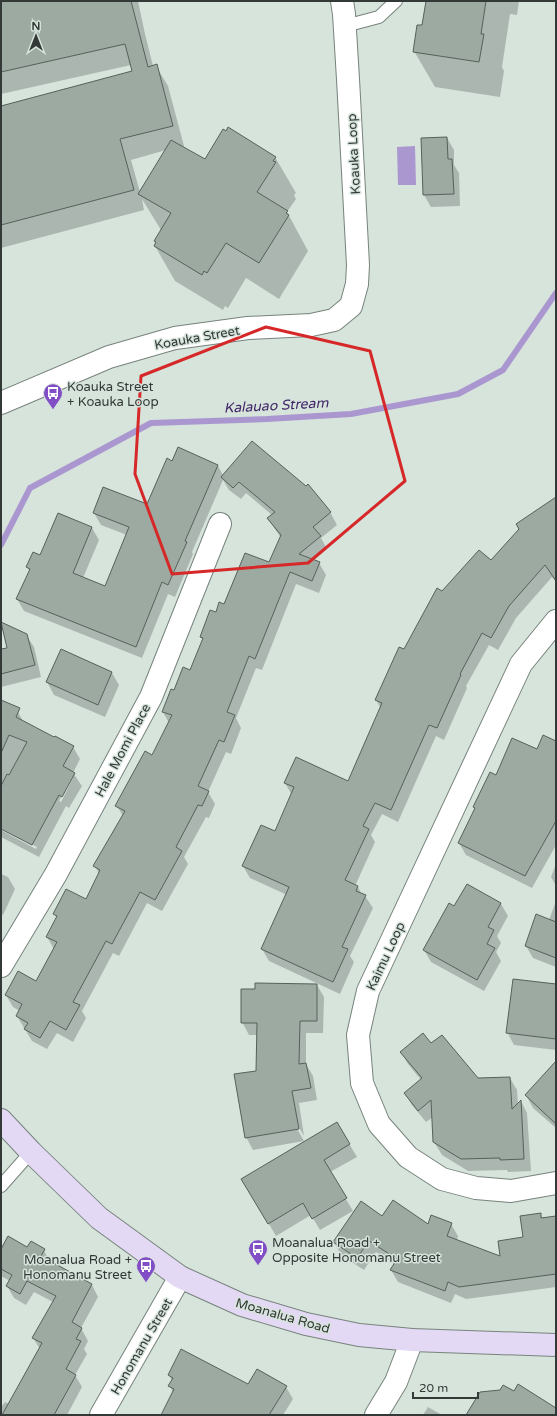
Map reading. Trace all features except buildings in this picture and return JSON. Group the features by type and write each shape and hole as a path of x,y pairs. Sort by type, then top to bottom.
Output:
{"main road":[{"name":"Moanalua Road","path":"1,1120 31,1152 99,1218 180,1277 242,1305 306,1324 359,1335 412,1340 556,1345"}],"street":[{"name":"Koauka Loop","path":"342,1 345,26 358,265 358,284 351,306"},
{"name":"Koauka Street","path":"1,403 109,358 175,338 248,328 311,325 334,320 351,306"},
{"name":"Hale Momi Place","path":"1,966 56,874 151,697 220,524"},
{"name":"Kaimu Loop","path":"556,621 521,664 368,992 358,1035 362,1083 379,1124 408,1157 442,1179 476,1188 511,1191 556,1183"},
{"name":"Honomanu Street","path":"101,1415 180,1277"},
{"path":"376,1415 396,1382 412,1340"}],"lane":[{"path":"345,26 379,17 396,1"},
{"path":"1,1186 31,1152"}],"highlighted area":[{"path":"266,327 370,351 405,481 308,563 172,574 135,474 141,376"}],"shaded area":[{"path":"415,146 416,185 398,185 397,147"}],"waterway":[{"name":"Kalauao Stream","path":"1,545 30,488 151,423 267,419 351,414 458,394 503,370 556,293"}],"place":[{"name":"Koauka Street + Koauka Loop","path":"53,410"},
{"name":"Moanalua Road + Opposite Honomanu Street","path":"258,1266"},
{"name":"Moanalua Road + Honomanu Street","path":"146,1283"}]}
